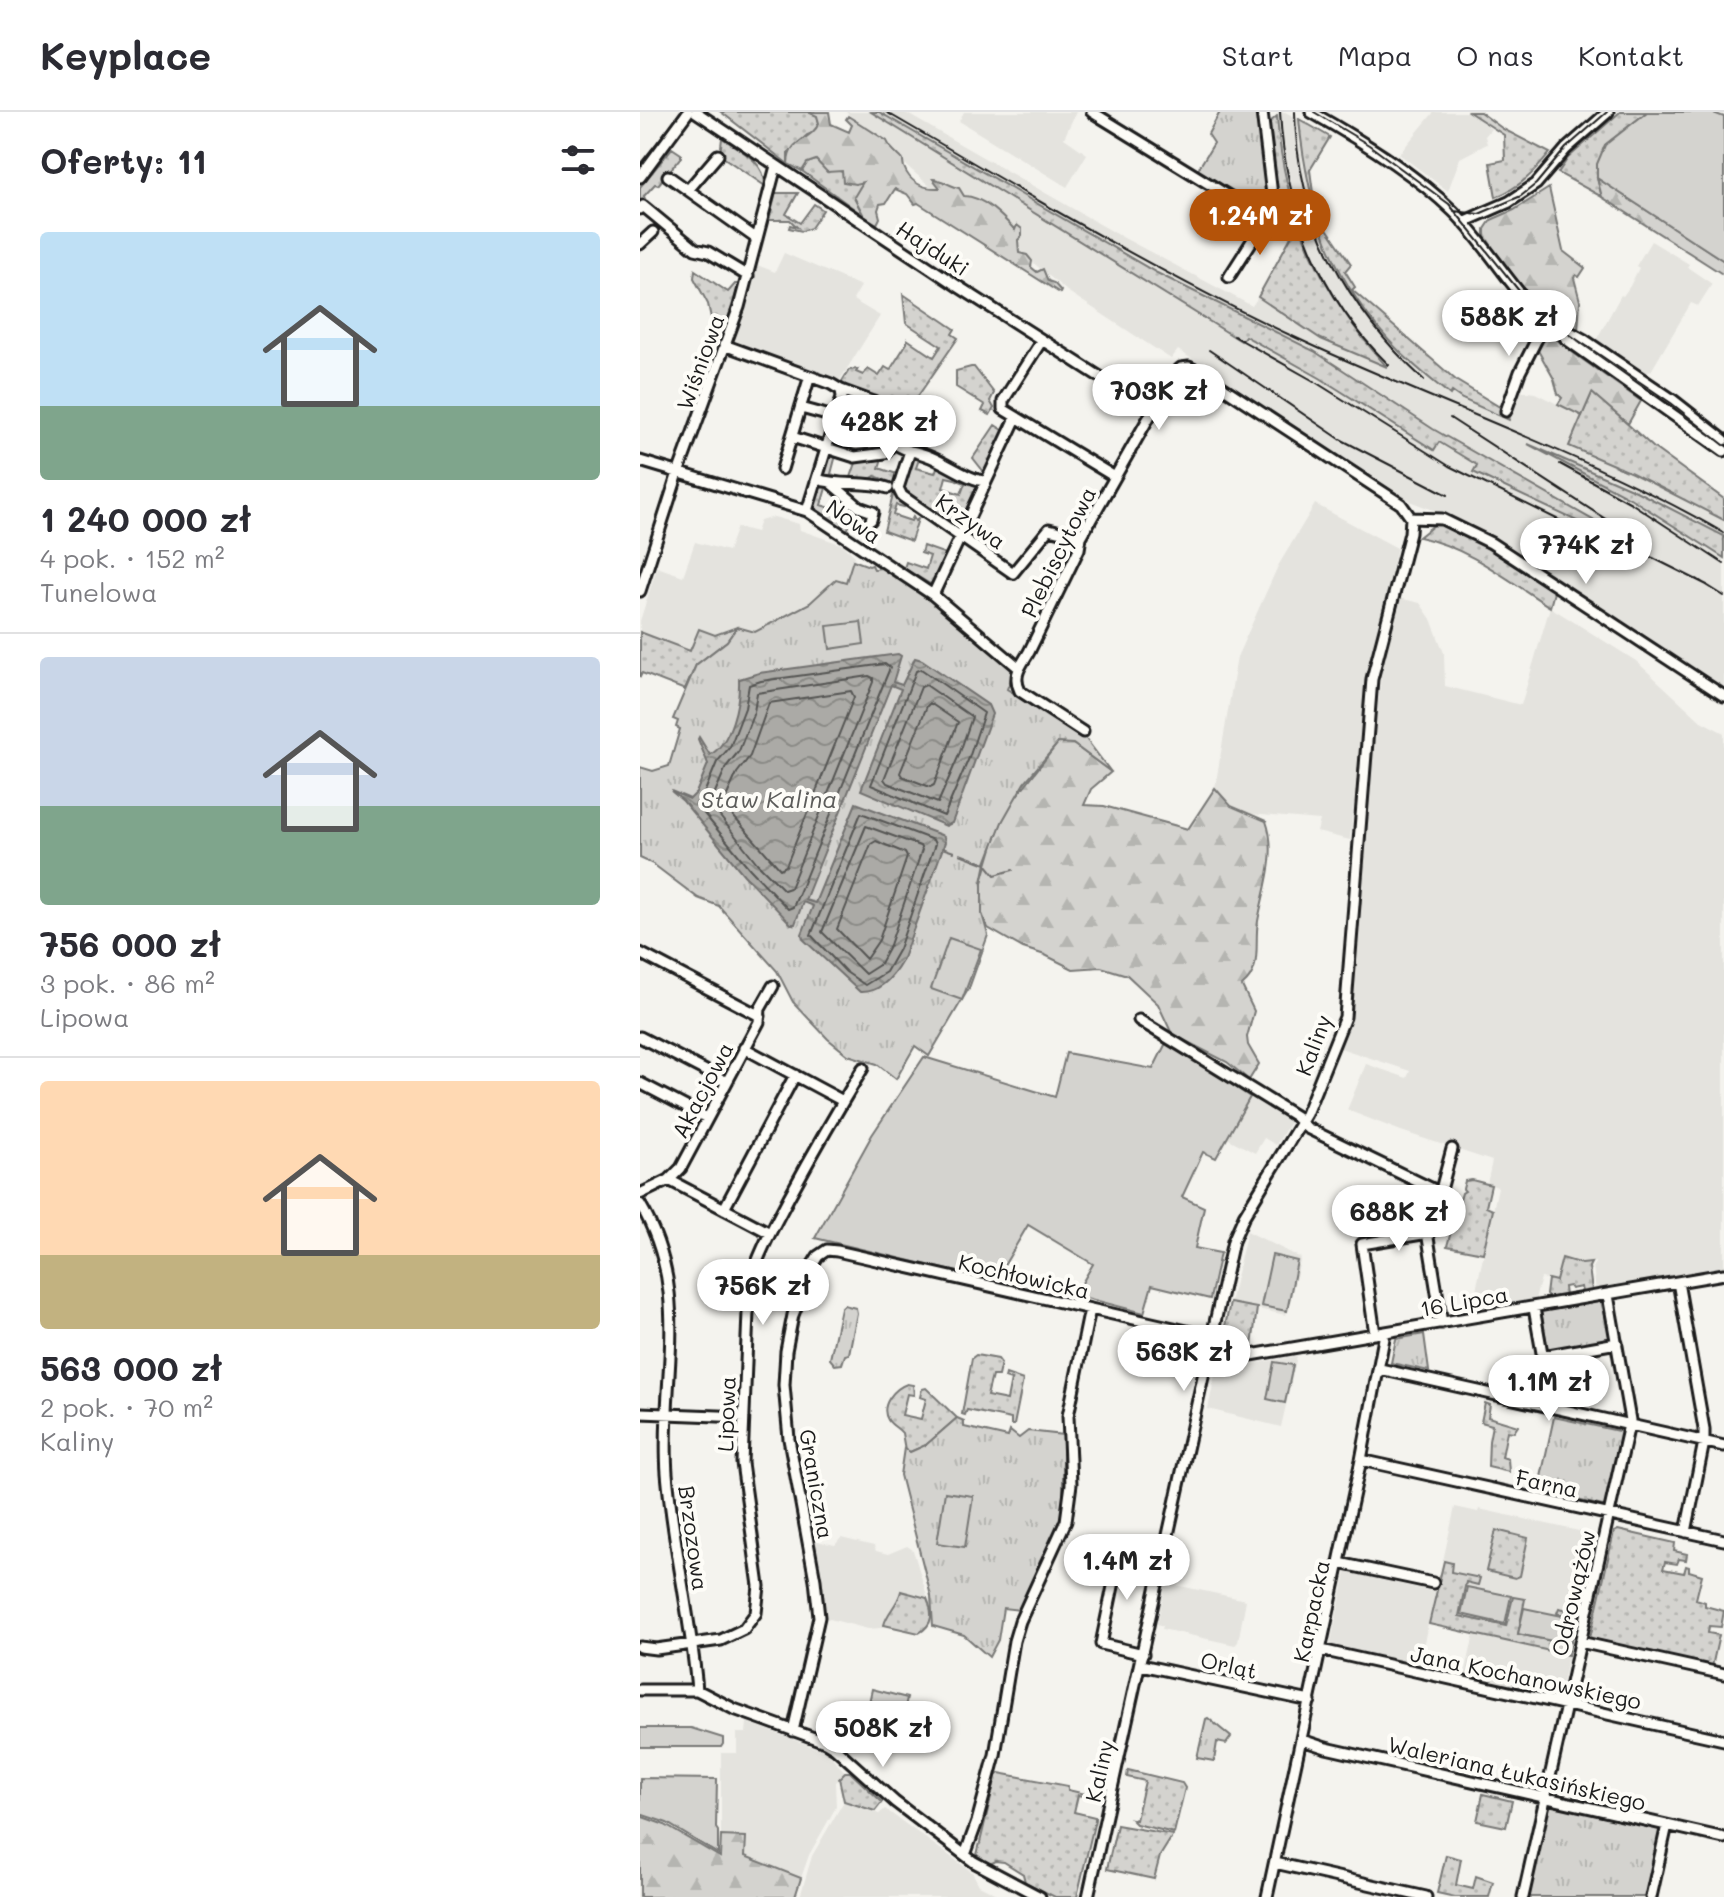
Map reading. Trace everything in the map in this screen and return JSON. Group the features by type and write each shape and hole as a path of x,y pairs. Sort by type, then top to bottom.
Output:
{"street":[{"path":"640,177 688,112"},
{"name":"Hajduki","path":"696,112 1152,410"},
{"path":"1092,112 1266,219"},
{"path":"1229,277 1271,211 1273,197 1262,112"},
{"path":"1311,112 1388,161 1447,206 1546,321 1724,440"},
{"path":"1463,222 1514,199 1536,184 1566,149 1608,112"},
{"path":"688,190 718,155"},
{"name":"Wiśniowa","path":"640,591 644,565 748,276 776,166"},
{"path":"668,176 757,239"},
{"path":"640,209 643,206 695,249 708,252 748,276"},
{"path":"640,244 653,232"},
{"path":"1506,411 1520,372 1546,321"},
{"path":"1042,340 1002,404 1003,409 1115,477"},
{"path":"724,345 885,406"},
{"name":"Plebiscytowa","path":"1018,667 1029,652 1079,549 1081,537 1152,410 1173,375 1181,368 1195,370 1274,421 1401,504 1411,518"},
{"path":"782,469 809,379"},
{"path":"807,511 841,390"},
{"path":"801,408 835,417 886,437 892,444 910,451"},
{"path":"1681,412 1724,451"},
{"path":"933,595 1016,418"},
{"path":"792,437 859,457 885,453 892,444"},
{"name":"Krzywa","path":"986,481 973,478 940,459 910,451 899,491 1013,573 1049,529 1081,537"},
{"name":"Nowa","path":"640,461 807,511 933,595 1018,667"},
{"path":"817,479 832,484 871,482 888,488"},
{"path":"832,484 859,507 873,512 871,520"},
{"path":"1411,518 1442,519 1491,543 1724,696"},
{"name":"Kaliny","path":"1088,1897 1233,1241 1244,1216 1301,1122 1345,1017 1372,679 1410,533 1411,518"},
{"path":"1018,667 1017,685 1020,691 1083,732"},
{"path":"640,953 760,1016"},
{"name":"Akacjowa","path":"640,1194 669,1180 681,1168 773,986"},
{"path":"1139,1020 1307,1128 1441,1193"},
{"path":"640,1037 725,1081"},
{"path":"744,1048 843,1101"},
{"name":"Lipowa","path":"640,1647 656,1649 721,1640 738,1633 753,1619 758,1607 759,1586 742,1463 748,1294 756,1264 770,1233 863,1068"},
{"path":"724,1209 795,1075"},
{"path":"640,1083 707,1118"},
{"path":"1442,1323 1428,1233 1452,1149"},
{"path":"669,1180 770,1233"},
{"name":"Brzozowa","path":"640,1204 659,1242 670,1285 667,1471 697,1690"},
{"name":"Karpacka","path":"1267,1897 1380,1369 1380,1334 1362,1244 1428,1233"},
{"name":"Kochłowicka","path":"827,1250 1213,1337"},
{"name":"Graniczna","path":"793,1731 819,1617 814,1568 789,1439 785,1370 788,1341 800,1292 818,1256 827,1250"},
{"name":"16 Lipca","path":"1209,1357 1228,1359 1724,1274"},
{"path":"1678,1282 1704,1442 1686,1532"},
{"name":"Odrowążów","path":"1523,1897 1629,1424 1608,1295"},
{"path":"1534,1308 1549,1406"},
{"path":"965,1855 995,1755 1020,1621 1066,1521 1071,1484 1068,1416 1090,1309"},
{"path":"1543,1356 1617,1343"},
{"path":"1380,1369 1724,1446"},
{"path":"640,1413 744,1417"},
{"name":"Farna","path":"1361,1460 1724,1540"},
{"path":"1142,1659 1101,1644 1120,1553 1164,1563"},
{"path":"1339,1563 1433,1583"},
{"path":"1580,1642 1724,1674"},
{"name":"Jana Kochanowskiego","path":"1321,1650 1724,1740"},
{"name":"Orląt","path":"1142,1659 1310,1701"},
{"path":"640,1690 697,1690 734,1709 835,1748 895,1802 965,1855 1040,1897"},
{"name":"Waleriana Łukasińskiego","path":"1302,1740 1724,1838"},
{"path":"1651,1897 1667,1825"},
{"path":"1275,1863 1426,1897"}],"shaded area":[{"path":"846,112 871,112 1242,341 1244,336 1283,356 1434,449 1439,442 1478,465 1474,473 1602,533 1604,527 1433,429 1314,351 1157,273 879,112 904,112 1124,238 1252,306 1258,297 1321,339 1385,366 1321,278 1298,224 1282,157 1277,112 1285,112 1299,119 1303,164 1320,229 1352,290 1399,351 1450,395 1452,392 1462,400 1508,420 1520,391 1535,393 1582,416 1569,446 1632,473 1724,520 1724,536 1636,491 1547,453 1663,518 1724,558 1724,691 1492,540 1446,515 1412,502 1178,350 1171,359 1067,291 1018,250 933,189"},
{"path":"964,112 1076,112 1064,138 1087,154 1067,187 959,121"},
{"path":"1434,112 1469,112 1491,129 1485,136 1487,144 1460,158 1448,191 1399,154"},
{"path":"1651,241 1689,264 1687,267 1712,284 1698,306 1691,303 1651,371 1642,375 1594,344 1621,295 1630,286 1639,268 1636,266"},
{"path":"784,253 861,286 853,300 880,316 838,383 733,338 757,265 775,272"},
{"path":"1315,504 1397,548 1368,676 1350,840 1317,832 1320,820 1250,814 1229,804 1215,788 1237,657 1278,566"},
{"path":"774,517 799,524 800,530 843,545 855,556 846,582 836,579 810,603 755,632 737,627 715,635 690,651 640,632 640,621 657,567 683,576 695,542 728,551 737,527 756,532 760,521"},
{"path":"1399,598 1420,603 1431,619 1444,653 1445,686 1521,705 1550,607 1636,661 1701,721 1724,733 1724,1269 1596,1291 1593,1266 1596,1262 1582,1264 1563,1258 1556,1281 1541,1278 1535,1299 1472,1309 1498,1187 1487,1184 1492,1161 1347,1110 1366,1064 1407,1078 1410,1071 1337,1047 1359,885 1382,666"},
{"path":"1252,1094 1292,1119 1276,1145 1264,1138 1255,1153 1227,1138"},
{"path":"1247,1231 1301,1258 1286,1315 1230,1303"},
{"path":"1297,1356 1281,1427 1208,1409 1216,1370"},
{"path":"1455,1507 1478,1512 1479,1509 1588,1533 1593,1547 1559,1696 1465,1675 1474,1634 1428,1624 1419,1665 1330,1645 1346,1572 1436,1592"},
{"path":"841,1538 874,1546 876,1551 888,1554 907,1546 913,1550 932,1612 928,1627 919,1633 885,1625 868,1629 822,1617 816,1541 835,1545"},
{"path":"1166,1583 1246,1600 1238,1642 1235,1645 1162,1629 1163,1626 1157,1624"},
{"path":"747,1722 827,1752 845,1772 835,1782 836,1807 809,1855 801,1878 745,1856 746,1837 721,1836 721,1753 737,1753 737,1733 746,1733"},
{"path":"844,1801 879,1814 885,1809 972,1872 979,1885 1003,1897 800,1897 812,1856"}],"green space":[{"path":"721,112 808,112 817,115 819,123 815,132 807,135 788,153 788,164"},
{"path":"808,112 829,112 831,124 849,132 852,125 846,119 848,116 887,141 918,184 940,188 933,179 936,179 959,188 964,196 978,199 992,208 1015,230 1017,225 1022,229 1018,240 1019,253 1027,255 1032,261 1031,267 1037,272 1043,269 1048,281 1054,283 1060,293 918,203 915,204 907,194 895,189 886,203 880,204 877,224 864,216 854,197 863,182 843,182 842,171 827,172 816,160 807,163 802,171 788,164 792,149 819,123 817,116"},
{"path":"871,112 879,112 1157,273 1314,351 1433,429 1605,527 1602,533 1473,472 1477,465 1439,442 1434,450 1320,378 1245,336 1241,341"},
{"path":"1220,112 1256,112 1267,197 1264,210 1197,171 1214,143 1208,134"},
{"path":"1469,112 1480,112 1503,129 1550,153 1526,179 1496,197 1490,163 1505,160 1504,135"},
{"path":"1620,112 1647,112 1605,145 1597,178 1602,197 1558,173 1568,158"},
{"path":"1647,112 1711,112 1724,117 1724,261 1597,178 1597,164 1605,145"},
{"path":"1277,116 1288,187 1310,252 1343,311 1387,367 1321,339 1258,297 1292,235 1280,214 1269,123"},
{"path":"1299,119 1330,137 1310,170 1314,201 1323,207 1317,215 1303,152"},
{"path":"722,138 757,163 765,186 720,155"},
{"path":"672,148 681,157 658,185 655,184 644,196 640,205 640,187"},
{"path":"816,160 864,181 858,205 864,216 802,171 807,163"},
{"path":"1597,178 1724,261 1724,275 1602,197"},
{"path":"1549,188 1563,251 1585,268 1579,277 1576,275 1574,278 1580,301 1578,331 1541,306 1522,287 1485,237 1485,229 1491,220"},
{"path":"776,193 798,193 786,214 800,223 814,204 823,210 811,228 802,231 789,228 790,225 797,227 790,220 769,220"},
{"path":"1319,220 1351,264 1345,271 1355,287 1352,290 1457,381 1511,414 1509,420 1452,392 1450,395 1399,351 1357,300 1341,273"},
{"path":"695,270 728,292 739,284 726,325 711,318 708,304 694,278"},
{"path":"903,294 955,329 952,334 958,338 909,409 890,406 841,383 849,370 858,369 856,372 863,375 868,369 879,376 885,367 890,370 907,339 934,357 941,346 906,323"},
{"path":"1545,330 1641,401 1628,424 1592,393 1582,416 1558,404 1562,398 1536,347"},
{"path":"971,367 994,393 990,401 994,408 990,415 982,411 985,405 956,387 956,371"},
{"path":"1592,392 1654,448 1724,499 1724,520 1632,473 1569,446"},
{"path":"995,425 1003,430 1004,436 984,472 973,458"},
{"path":"1528,444 1636,491 1724,536 1724,558 1630,498"},
{"path":"831,453 836,455 831,474 850,480 857,460 883,455 879,468 897,474 903,463 893,492 888,490 890,482 875,476 848,483 821,475"},
{"path":"920,456 916,468 935,473 939,462 956,475 955,479 946,477 943,488 961,494 965,483 957,480 959,475 977,485 958,528 918,504 902,488 911,457"},
{"path":"818,487 826,488 821,505 840,511 845,497 856,509 847,531 812,506"},
{"path":"893,495 906,503 904,507 896,505 893,515 911,521 913,517 915,521 918,519 911,541 884,531"},
{"path":"1441,524 1482,545 1554,592 1550,607 1470,556 1419,537 1434,525"},
{"path":"923,546 946,554 935,580 930,584 904,568 906,562 926,569 930,556 921,553"},
{"path":"853,560 872,565 874,569 884,568 894,572 928,596 1009,665 1012,674 1007,689 1083,735 1111,772 1073,744 1058,743 1024,783 1002,822 986,863 982,882 982,914 988,935 969,988 929,1056 915,1046 896,1079 877,1064 848,1055 828,1039 793,1002 777,971 719,906 698,898 653,864 640,858 640,767 653,771 669,766 680,729 676,727 678,721 673,719 696,665 727,641 737,627 755,632 810,603 836,579 846,582"},
{"path":"861,622 864,644 830,649 827,626"},
{"path":"737,627 727,641 696,665 685,690 642,673 640,677 640,632 690,651 699,629 715,635"},
{"path":"1066,742 1111,772 1091,789 1084,805 1104,806 1188,829 1215,788 1231,806 1266,821 1271,846 1258,921 1255,964 1249,979 1242,986 1254,1011 1248,1045 1259,1064 1249,1080 1227,1062 1172,1034 1158,1004 1127,975 1101,967 1073,969 1023,948 988,928 982,914 982,882 1008,807 1058,743"},
{"path":"949,938 981,949 962,1000 931,989"},
{"path":"1167,1041 1250,1097 1216,1158 1203,1152 1182,1197 1204,1207 1195,1248 1220,1253 1210,1299 1152,1285 1144,1313 1075,1295 1093,1264 1028,1225 995,1281 815,1238 872,1135 924,1057 1055,1097 1066,1053 1153,1069"},
{"path":"1465,1181 1491,1185 1486,1207 1493,1210 1483,1253 1447,1246 1465,1191"},
{"path":"1272,1255 1297,1261 1287,1311 1261,1306"},
{"path":"1562,1258 1582,1264 1591,1263 1592,1291 1582,1293 1581,1287 1571,1289 1569,1286 1564,1287 1565,1296 1549,1298 1546,1295 1548,1279 1556,1281"},
{"path":"1601,1301 1609,1340 1548,1351 1541,1311"},
{"path":"1230,1303 1257,1308 1252,1346 1228,1336 1224,1331"},
{"path":"844,1305 856,1308 857,1313 849,1354 845,1355 842,1364 835,1365 830,1359"},
{"path":"1424,1334 1429,1371 1391,1363 1396,1339"},
{"path":"976,1355 998,1359 1001,1363 998,1376 992,1376 987,1396 1007,1400 1011,1380 1005,1378 1006,1374 1023,1380 1014,1425 1011,1425 1011,1419 967,1410 965,1415 962,1414 972,1358"},
{"path":"1274,1362 1293,1365 1285,1403 1267,1399"},
{"path":"907,1384 913,1385 914,1395 907,1394 902,1415 921,1419 926,1399 920,1397 922,1389 926,1388 957,1418 926,1445 910,1452 905,1450 902,1433 888,1420 885,1409 893,1393"},
{"path":"1485,1403 1490,1405 1488,1417 1518,1426 1514,1432 1507,1431 1502,1457 1508,1459 1509,1472 1488,1467 1492,1425 1481,1422"},
{"path":"1554,1417 1623,1432 1607,1507 1538,1491"},
{"path":"957,1418 964,1421 964,1427 1008,1437 1010,1431 1019,1438 1028,1431 1063,1435 1063,1507 1057,1528 1020,1610 1003,1608 998,1640 989,1657 964,1635 933,1626 931,1596 900,1475 904,1448 910,1452 926,1445"},
{"path":"945,1492 973,1496 965,1547 937,1543"},
{"path":"1496,1530 1528,1538 1520,1576 1515,1578 1486,1571"},
{"path":"1618,1530 1675,1543 1674,1551 1687,1554 1686,1560 1679,1559 1677,1564 1665,1562 1663,1569 1684,1573 1686,1566 1689,1571 1702,1575 1696,1599 1705,1602 1705,1606 1724,1611 1721,1627 1709,1626 1708,1633 1719,1635 1712,1667 1590,1638 1614,1532"},
{"path":"1444,1561 1452,1563 1451,1572 1480,1578 1478,1585 1466,1582 1459,1616 1506,1626 1513,1597 1525,1599 1518,1634 1566,1644 1572,1618 1557,1613 1559,1608 1577,1612 1568,1655 1429,1624"},
{"path":"1467,1587 1511,1596 1505,1624 1461,1614"},
{"path":"901,1591 927,1598 931,1618 919,1633 884,1625"},
{"path":"1524,1608 1572,1618 1567,1644 1518,1634"},
{"path":"872,1689 907,1698 903,1716 871,1708"},
{"path":"1208,1718 1231,1737 1226,1744 1217,1742 1214,1761 1197,1758"},
{"path":"640,1728 691,1728 723,1738 723,1744 721,1747 640,1747"},
{"path":"1128,1770 1182,1783 1185,1788 1174,1833 1136,1824 1131,1819 1136,1820 1145,1781 1127,1777"},
{"path":"850,1772 882,1802 875,1811 844,1801 839,1778"},
{"path":"999,1773 1068,1786 1068,1790 1094,1796 1097,1785 1102,1786 1105,1781 1099,1800 1078,1795 1074,1812 1095,1817 1095,1820 1077,1897 1055,1897 1025,1882 1023,1874 1004,1862 990,1864 977,1855"},
{"path":"640,1778 717,1779 718,1854 667,1823 640,1814"},
{"path":"1483,1794 1512,1801 1506,1827 1477,1821"},
{"path":"1550,1804 1661,1829 1647,1897 1528,1897"},
{"path":"640,1816 665,1825 720,1857 721,1836 746,1837 745,1856 801,1878 795,1897 640,1897"},
{"path":"1117,1825 1173,1835 1160,1856 1154,1879 1107,1869"},
{"path":"1446,1855 1461,1859 1456,1885 1473,1889 1476,1876 1493,1882 1489,1897 1455,1897 1437,1893"}],"water":[{"name":"Staw Kalina","path":"901,656 893,682 902,685 915,658 922,660 988,705 992,714 952,823 946,826 861,790 901,689 891,685 805,900 815,903 856,803 941,835 945,842 902,961 885,983 874,990 860,992 803,939 802,934 813,906 803,902 795,924 791,924 671,791 690,799 696,793 708,764 698,739 710,755 724,741 736,710 739,679 759,673"}],"waterway":[{"path":"942,848 954,852"},
{"path":"960,854 986,864 995,875 1013,870"}],"tram line":[{"path":"640,164 681,112"},
{"path":"1314,112 1369,145 1449,204 1524,297 1548,320 1671,403 1724,445"},
{"path":"1454,211 1479,214 1521,196 1536,184 1566,148 1607,112"}],"railway":[{"path":"886,112 1093,232 1251,316 1570,456 1674,505 1724,533"},
{"path":"1280,112 1289,182 1310,249 1344,311 1389,365"},
{"path":"1295,112 1305,189 1331,260 1372,324 1424,380"},
{"path":"1234,336 1312,380 1449,466 1573,527 1653,558 1707,585"},
{"path":"1209,350 1340,439 1448,495"},
{"path":"1450,418 1650,548"},
{"path":"1560,464 1631,503 1724,564"},
{"path":"1697,579 1724,596"}]}
